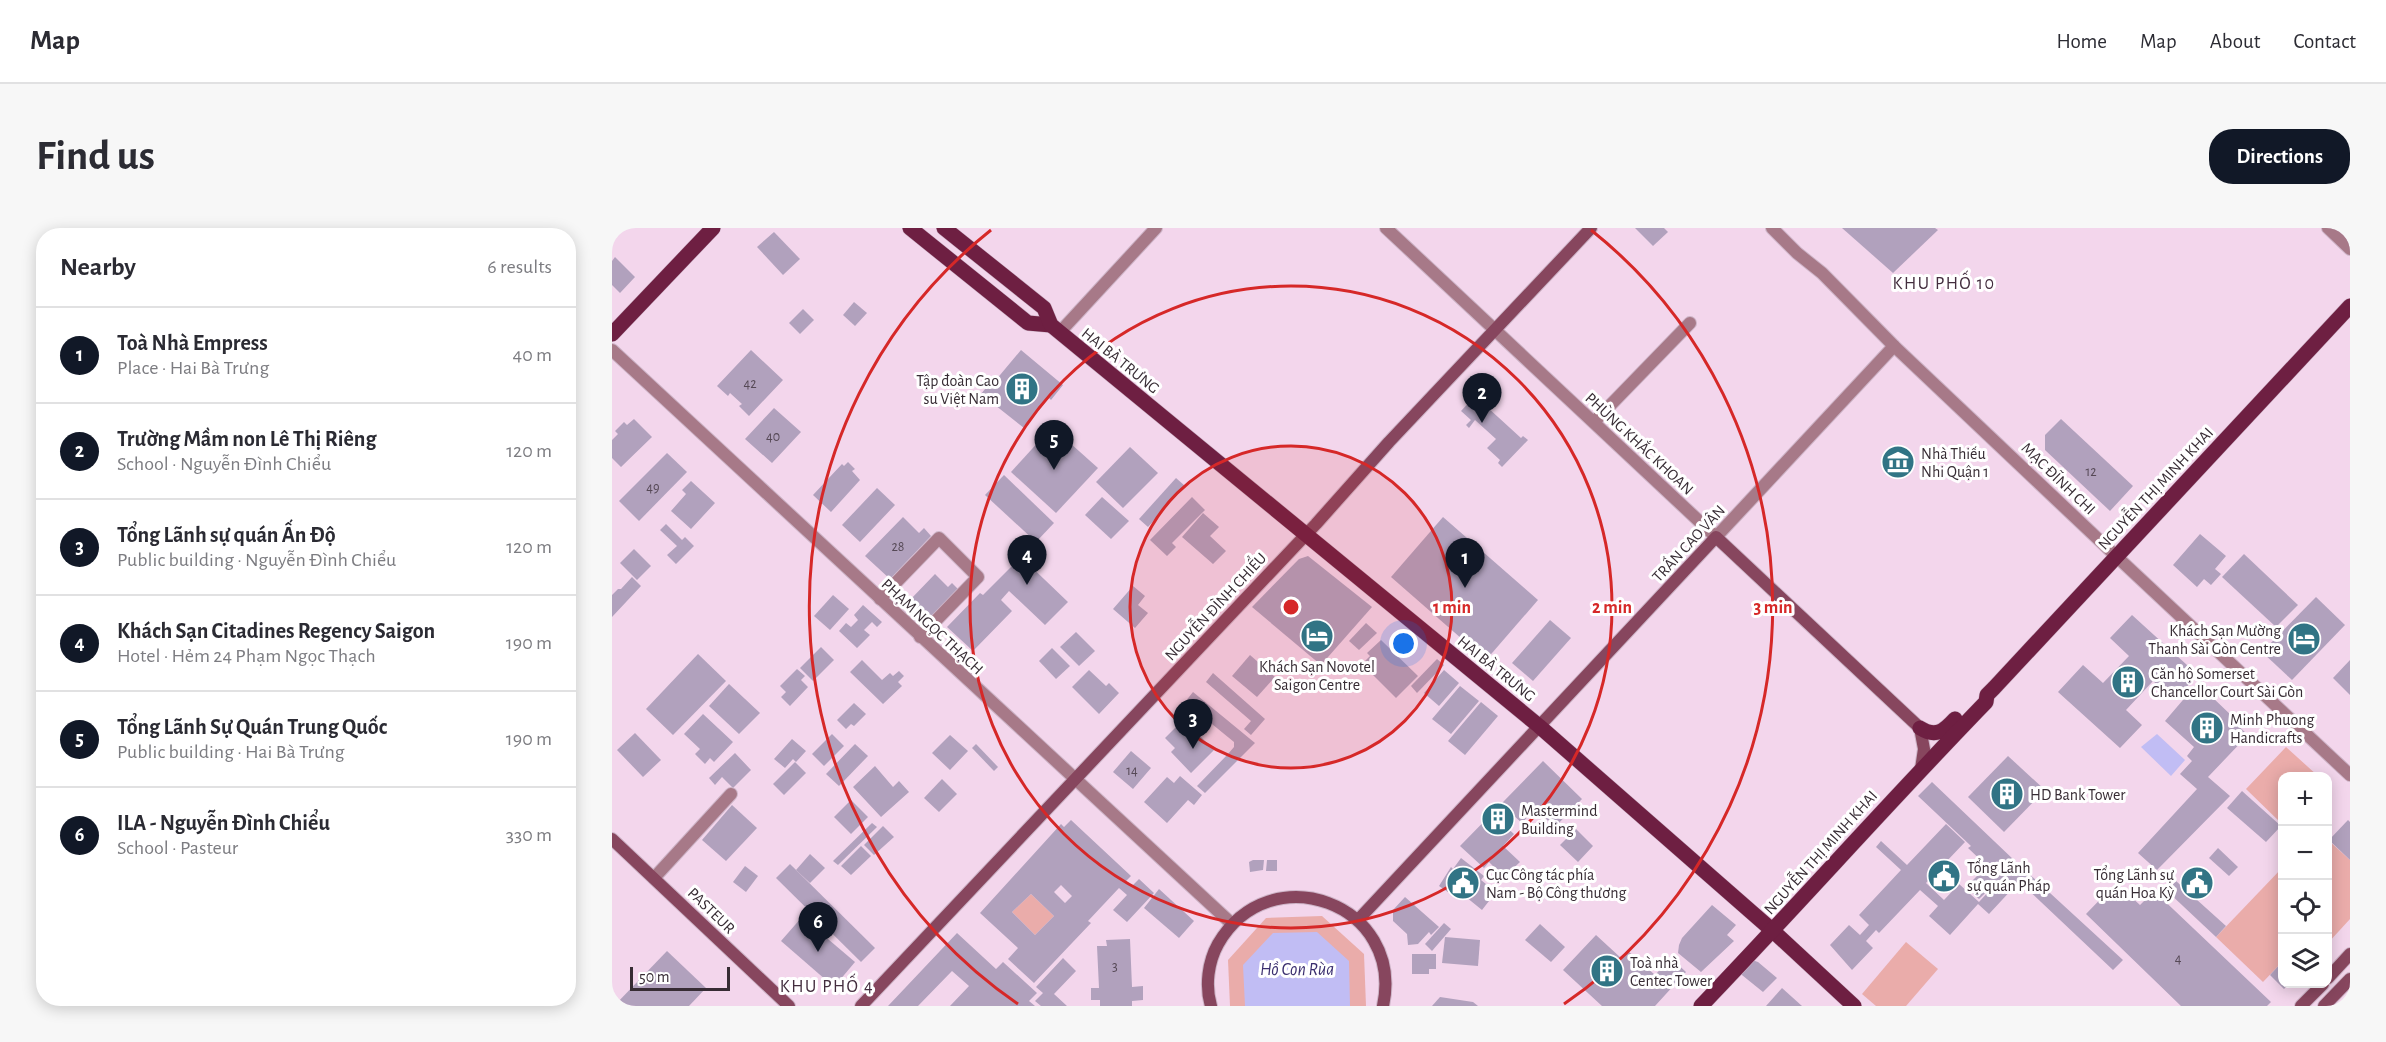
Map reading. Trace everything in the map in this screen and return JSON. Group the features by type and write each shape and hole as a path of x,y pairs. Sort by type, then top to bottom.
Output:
{"main road":[{"path":"612,334 713,228"},
{"path":"910,228 1028,323 1055,329"},
{"name":"HAI BÀ TRƯNG","path":"946,228 1044,308 1055,329 1539,726 1773,931 1854,1006"},
{"name":"NGUYỄN ĐÌNH CHIỂU","path":"861,1006 1591,228"},
{"name":"NGUYỄN THỊ MINH KHAI","path":"1701,1006 1986,702 1987,695 2350,306"},
{"path":"1028,323 1044,308"},
{"name":"TRẦN CAO VÂN","path":"1358,920 1716,537"},
{"name":"PHÙNG KHẮC KHOAN","path":"1716,537 1920,728"},
{"name":"NGUYỄN THỊ MINH KHAI","path":"1920,728 1934,734 1942,732 1978,695 1987,695"},
{"path":"1920,728 1924,749 1921,769"},
{"name":"PASTEUR","path":"612,839 789,1006"},
{"path":"1211,1006 1208,988 1211,961 1223,935 1248,911 1267,902 1294,896 1329,902 1358,920 1368,931 1381,955 1386,982 1383,1006"},
{"path":"2332,974 2350,954"},
{"path":"2324,1006 2350,979"},
{"path":"2301,1006 2319,988"}],"street":[{"path":"1055,329 1156,228"},
{"name":"PHÙNG KHẮC KHOAN","path":"1386,228 1716,537"},
{"name":"MẠC ĐĨNH CHI","path":"1772,228 1797,253 1822,273 1894,346 2350,775"},
{"path":"2328,228 2350,249"},
{"path":"1594,422 1690,323"},
{"name":"TRẦN CAO VÂN","path":"1716,537 1894,346"},
{"name":"PHẠM NGỌC THẠCH","path":"612,350 1073,780 1232,924"},
{"path":"880,599 939,538 978,577 920,637"},
{"path":"654,878 731,794"}],"shaded area":[{"path":"2286,747 2314,772 2278,772 2278,820 2246,789"},
{"path":"2332,844 2350,860 2350,919 2332,939"},
{"path":"2278,872 2278,966 2263,982 2216,937"},
{"path":"1031,894 1054,916 1035,935 1012,912"},
{"name":"Hồ Con Rùa","path":"1322,916 1364,954 1366,1006 1230,1006 1228,960 1266,918"},
{"path":"1906,942 1938,969 1906,1006 1876,1006 1862,994"}],"water":[{"path":"2157,734 2185,760 2171,776 2141,747"},
{"name":"Hồ Con Rùa","path":"1317,932 1349,961 1350,1006 1245,1006 1243,965 1273,933"}],"building":[{"path":"1635,228 1664,228 1668,232 1653,246"},
{"path":"1842,228 1935,228 1938,230 1893,273"},
{"path":"774,232 800,259 783,275 757,247"},
{"path":"615,257 635,277 620,293 612,285 612,261"},
{"path":"854,302 867,313 855,326 843,315"},
{"path":"803,309 814,320 800,334 789,323"},
{"path":"751,350 783,380 749,416 739,406 742,404 730,393 728,396 717,386"},
{"name":"Tập đoàn Cao su Việt Nam","path":"1021,350 1063,385 1024,428 981,394"},
{"path":"1475,396 1521,438 1523,436 1528,440 1502,467 1498,463 1500,460 1487,448 1496,439 1475,420 1469,428 1466,425 1471,420 1461,411"},
{"path":"774,408 801,432 772,463 745,439"},
{"path":"634,419 652,437 621,467 612,458 612,440 618,434 615,431 624,422 627,425"},
{"path":"2061,419 2133,486 2110,511 2045,450 2045,435"},
{"path":"1052,427 1098,468 1056,513 1011,472"},
{"path":"1130,447 1158,473 1123,508 1096,482"},
{"path":"667,453 687,472 639,521 619,501"},
{"path":"848,462 855,469 852,471 860,480 831,512 813,495 842,464 844,466"},
{"path":"1004,475 1054,523 1036,542 985,495"},
{"path":"1176,478 1185,486 1148,527 1139,519"},
{"path":"691,481 715,503 691,529 671,511 686,494 682,490"},
{"path":"877,488 895,505 860,542 842,525"},
{"path":"1102,497 1129,521 1111,539 1085,515"},
{"path":"1192,497 1205,510 1172,543 1176,547 1167,556 1150,540"},
{"path":"1203,513 1219,527 1210,536 1226,551 1213,564 1182,537"},
{"path":"903,517 919,533 924,528 931,536 890,579 865,556"},
{"path":"1443,517 1538,600 1486,660 1391,577"},
{"path":"666,524 682,540 685,537 694,546 676,564 667,555 677,546 660,530"},
{"path":"2200,534 2226,556 2215,569 2221,574 2211,585 2204,579 2197,587 2173,565"},
{"path":"634,549 651,566 637,580 620,563"},
{"path":"2244,554 2298,605 2276,627 2222,577"},
{"name":"Khách Sạn Novotel Saigon Centre","path":"1308,556 1372,607 1321,665 1252,607 1299,559"},
{"path":"1021,557 1068,602 1045,625 1009,591 1001,600 1012,611 973,651 947,627 980,593 983,595"},
{"path":"935,574 948,587 952,583 959,590 929,621 909,601"},
{"path":"632,577 641,586 612,617 612,595"},
{"path":"1133,586 1145,596 1138,605 1148,613 1135,628 1113,609"},
{"path":"833,595 849,609 830,630 814,616"},
{"name":"Khách Sạn Mường Thanh Sài Gòn Centre","path":"2316,597 2345,625 2292,680 2262,652"},
{"path":"863,605 882,622 877,627 872,622 864,630 870,635 857,648 839,631 846,623 851,627 858,620 854,615"},
{"name":"Căn hộ Somerset Chancellor Court Sài Gòn","path":"2132,615 2198,675 2174,700 2153,681 2126,710 2142,725 2120,748 2058,692 2083,665 2103,683 2129,656 2110,638"},
{"path":"1550,620 1571,638 1533,681 1512,663"},
{"path":"1366,623 1377,633 1359,650 1349,641"},
{"path":"1076,632 1095,651 1079,666 1060,647"},
{"path":"1381,640 1418,676 1396,698 1362,664 1370,656 1367,653"},
{"path":"821,647 834,660 813,681 800,668"},
{"path":"1052,648 1070,666 1056,679 1039,661"},
{"path":"698,654 726,681 673,735 646,709"},
{"path":"1250,655 1275,677 1257,697 1232,676"},
{"path":"1437,659 1444,665 1417,693 1411,686"},
{"path":"862,660 882,680 890,673 893,676 899,671 904,676 898,682 902,686 883,704 850,672"},
{"path":"2350,660 2350,695 2333,678"},
{"path":"797,669 805,676 801,680 808,687 790,706 781,697 786,692 780,686"},
{"path":"1089,670 1106,686 1109,683 1119,693 1099,714 1072,687"},
{"path":"1444,670 1459,683 1439,706 1424,693"},
{"path":"1213,673 1265,719 1251,735 1244,729 1251,721 1206,682"},
{"name":"Minh Phuong Handicrafts","path":"2200,680 2214,693 2211,696 2233,717 2231,719 2248,735 2208,777 2230,796 2157,870 2138,853 2197,789 2180,774 2192,761 2187,756 2194,747 2165,721"},
{"path":"729,684 760,713 739,734 709,706"},
{"path":"1460,686 1479,701 1451,734 1432,719"},
{"path":"1193,692 1255,743 1205,793 1197,786 1234,747 1234,742 1185,702"},
{"path":"1481,702 1498,716 1465,755 1448,741"},
{"path":"854,703 866,714 854,726 851,724 846,729 837,720"},
{"path":"703,714 733,742 714,762 710,758 705,764 695,754 700,749 684,734"},
{"path":"1179,724 1188,733 1196,732 1214,750 1191,773 1171,752 1175,748 1165,738"},
{"path":"635,733 661,760 643,777 617,750"},
{"path":"832,734 844,746 824,766 812,754"},
{"path":"950,735 968,751 950,770 932,753"},
{"path":"792,739 806,751 796,762 793,759 785,768 774,759"},
{"path":"855,744 868,756 839,786 826,774"},
{"path":"976,744 998,767 994,771 972,748"},
{"path":"1131,751 1151,768 1133,789 1113,772"},
{"path":"735,753 751,770 733,788 722,777 715,785 709,778"},
{"name":"HD Bank Tower","path":"2008,756 2045,790 2004,832 1968,797"},
{"name":"Mastermind Building","path":"1543,761 1582,799 1555,827 1535,809 1522,823 1513,815 1504,825 1514,834 1503,846 1520,862 1504,877 1489,862 1484,868 1460,846"},
{"path":"795,762 806,773 784,795 773,784"},
{"path":"875,766 893,787 899,781 909,792 881,817 853,787"},
{"path":"1180,776 1202,795 1194,805 1188,800 1167,823 1144,802 1167,777 1174,783"},
{"path":"942,779 957,794 939,812 924,798"},
{"path":"1932,782 2123,960 2113,970 2025,887 2015,886 1989,914 1978,904 1950,935 1929,916 1938,906 1920,890 1879,933 1876,930 1866,941 1873,948 1852,970 1830,945 1849,925 1860,935 1869,925 1859,915 1901,870 1876,847 1881,841 1907,865 1946,824 1965,842 1926,883 1944,900 1959,884 1979,902 2000,879 1979,899 1966,887 1987,866 1968,848 1971,846 1918,796"},
{"path":"2242,791 2278,823 2278,829 2266,842 2227,808"},
{"path":"851,800 868,817 851,834 834,817"},
{"path":"732,805 757,828 726,861 702,840"},
{"path":"1071,820 1131,876 1126,881 1132,886 1139,879 1154,893 1127,922 1113,910 1127,895 1119,888 1088,921 1091,923 1034,983 1008,959 1018,948 980,913 1061,824 1064,827","holes":["1061,885 1072,896 1065,903 1054,892","1031,894 1054,916 1035,935 1012,912"]},
{"path":"2348,820 2350,822 2350,860 2332,843 2332,837"},
{"path":"872,823 877,827 838,865 833,861"},
{"path":"883,826 894,837 874,855 864,845"},
{"path":"1576,829 1593,846 1578,862 1560,845"},
{"path":"861,846 871,856 851,875 841,866"},
{"path":"2218,848 2238,867 2229,876 2209,858"},
{"path":"810,854 825,868 810,883 796,870"},
{"name":"Cục Công tác phía Nam - Bộ Công thương","path":"1461,858 1484,876 1481,880 1496,892 1482,910 1466,897 1463,900 1449,889 1448,892 1439,886 1451,867 1453,869"},
{"path":"1264,860 1263,870 1250,872 1249,862"},
{"path":"1267,860 1277,860 1277,871 1266,871"},
{"path":"790,864 875,948 861,962 776,878"},
{"path":"745,866 758,876 746,892 733,882"},
{"path":"2176,881 2226,926 2216,937 2167,891"},
{"name":"Tổng Lãnh sự quán Hoa Kỳ","path":"2116,883 2140,905 2154,891 2271,1002 2267,1006 2181,1006 2086,914"},
{"path":"1159,889 1194,921 1179,938 1144,908"},
{"path":"1405,897 1439,927 1431,935 1429,932 1418,944 1408,945 1407,934 1393,921 1393,910"},
{"path":"1712,905 1736,925 1727,935 1734,941 1701,972 1678,953 1679,945 1682,938"},
{"path":"802,917 855,962 834,987 781,941"},
{"path":"1444,923 1451,929 1432,951 1425,944"},
{"path":"1540,924 1565,947 1551,962 1525,940"},
{"path":"957,933 996,969 1003,962 1037,993 1029,1001 1035,1006 950,1006 969,986 952,971 918,1006 888,1006"},
{"name":"Toà nhà Centec Tower","path":"1596,935 1621,958 1628,951 1655,975 1671,958 1686,972 1655,1006 1602,1006 1563,970"},
{"path":"1445,937 1480,940 1478,966 1442,963"},
{"path":"1130,939 1132,987 1143,986 1143,1000 1132,1001 1132,1006 1100,1006 1100,1000 1091,1000 1091,988 1099,988 1097,946 1107,946 1106,940"},
{"path":"667,951 706,988 689,1006 614,1006"},
{"path":"1412,954 1436,954 1436,969 1429,969 1429,974 1412,974"},
{"path":"1063,958 1076,971 1054,994 1067,1006 1041,1006 1035,1001 1043,993 1036,987"},
{"path":"1752,960 1758,962 1777,978 1763,992 1737,971"},
{"path":"2278,966 2278,983 2270,975"},
{"path":"1782,988 1802,1006 1766,1006"},
{"path":"1440,997 1473,1002 1478,1006 1432,1006"}],"place":[{"name":"Tập đoàn Cao su Việt Nam","path":"1022,389"},
{"name":"Trường Mầm non Lê Thị Riêng","path":"1482,423"},
{"name":"Nhà Thiếu Nhi Quận 1","path":"1898,462"},
{"name":"Tổng Lãnh Sự Quán Trung Quốc","path":"1054,470"},
{"name":"Khách Sạn Citadines Regency Saigon","path":"1027,585"},
{"name":"Toà Nhà Empress","path":"1465,588"},
{"name":"Khách Sạn Novotel Saigon Centre","path":"1317,636"},
{"name":"Khách Sạn Mường Thanh Sài Gòn Centre","path":"2304,639"},
{"name":"Căn hộ Somerset Chancellor Court Sài Gòn","path":"2128,682"},
{"name":"Minh Phuong Handicrafts","path":"2207,728"},
{"name":"Tổng Lãnh sự quán Ấn Độ","path":"1193,749"},
{"name":"HD Bank Tower","path":"2007,794"},
{"name":"Mastermind Building","path":"1498,819"},
{"name":"Tổng Lãnh sự quán Pháp","path":"1944,876"},
{"name":"Cục Công tác phía Nam - Bộ Công thương","path":"1463,883"},
{"name":"Tổng Lãnh sự quán Hoa Kỳ","path":"2197,883"},
{"name":"ILA - Nguyễn Đình Chiểu","path":"818,952"},
{"name":"Toà nhà Centec Tower","path":"1607,971"}],"district":[{"name":"KHU PHỐ 10","path":"1944,283"},
{"name":"KHU PHỐ 4","path":"827,986"}]}
